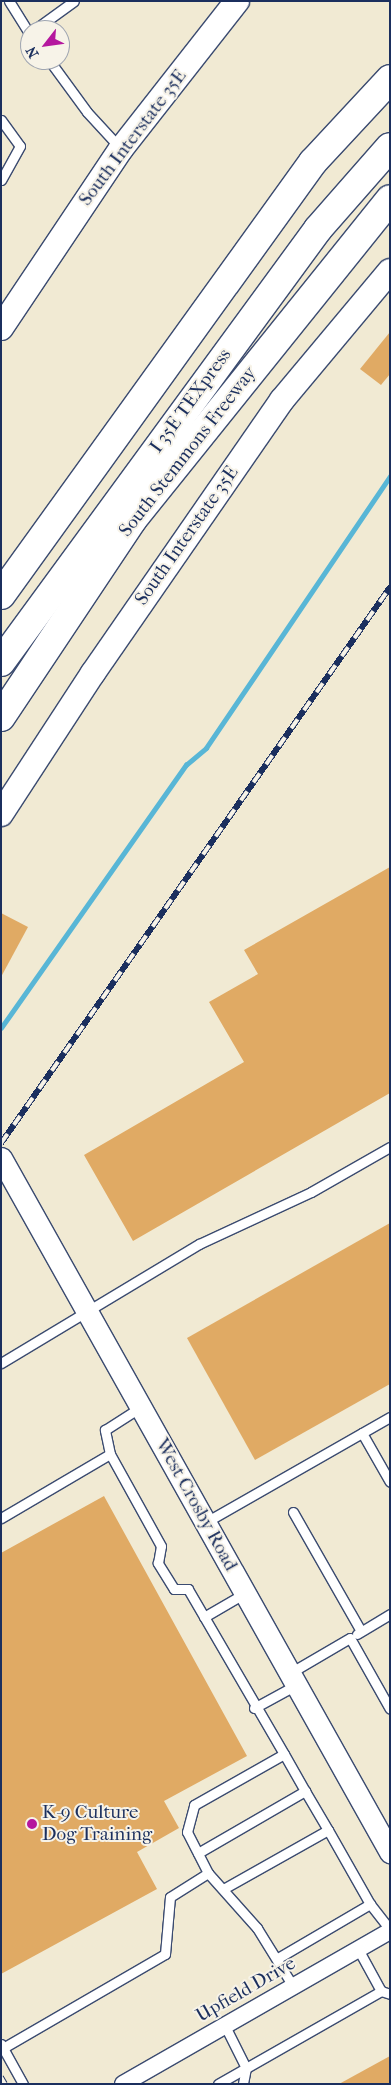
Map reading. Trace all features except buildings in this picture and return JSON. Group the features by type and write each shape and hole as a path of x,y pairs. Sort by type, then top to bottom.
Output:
{"highway":[{"path":"1,595 313,162 390,79"},
{"name":"I 35E TEXpress","path":"1,662 318,230 390,147"},
{"name":"South Stemmons Freeway","path":"1,716 133,519 390,199"}],"main road":[{"name":"South Interstate 35E","path":"1,328 121,149 237,1"},
{"name":"South Interstate 35E","path":"1,814 282,400 390,271"}],"street":[{"name":"West Crosby Road","path":"1,1158 390,1852"},
{"name":"Upfield Drive","path":"123,2084 390,1930"}],"lane":[{"path":"48,20 74,1"},
{"path":"6,5 20,21"},
{"path":"57,70 121,149"},
{"path":"1,120 20,146 1,180"},
{"path":"1,1362 86,1309 199,1244 312,1192 390,1147"},
{"path":"141,1407 105,1430 110,1454 161,1546 158,1563 174,1589 188,1589 254,1708 284,1754 370,1904 390,1930"},
{"path":"206,1522 390,1417"},
{"path":"362,1433 390,1482"},
{"path":"1,1518 110,1454"},
{"path":"292,1512 362,1631"},
{"path":"204,1617 245,1593"},
{"path":"254,1708 350,1638 390,1614"},
{"path":"350,1638 390,1709"},
{"path":"284,1754 194,1805 187,1832 208,1874 225,1888 278,1958 293,1986"},
{"path":"198,1853 305,1791"},
{"path":"225,1888 328,1830"},
{"path":"24,2084 2,2046 165,1954 170,1897 208,1874"},
{"path":"278,1958 370,1904"},
{"path":"218,2084 385,1993 358,1949"},
{"path":"224,2026 246,2068 244,2084"}],"waterway":[{"path":"1,1028 186,765 206,748 390,476"}],"railway":[{"path":"1,1143 390,587"},
{"path":"1,2077 5,2084"}],"place":[{"name":"K-9 Culture Dog Training","path":"32,1824"}]}
